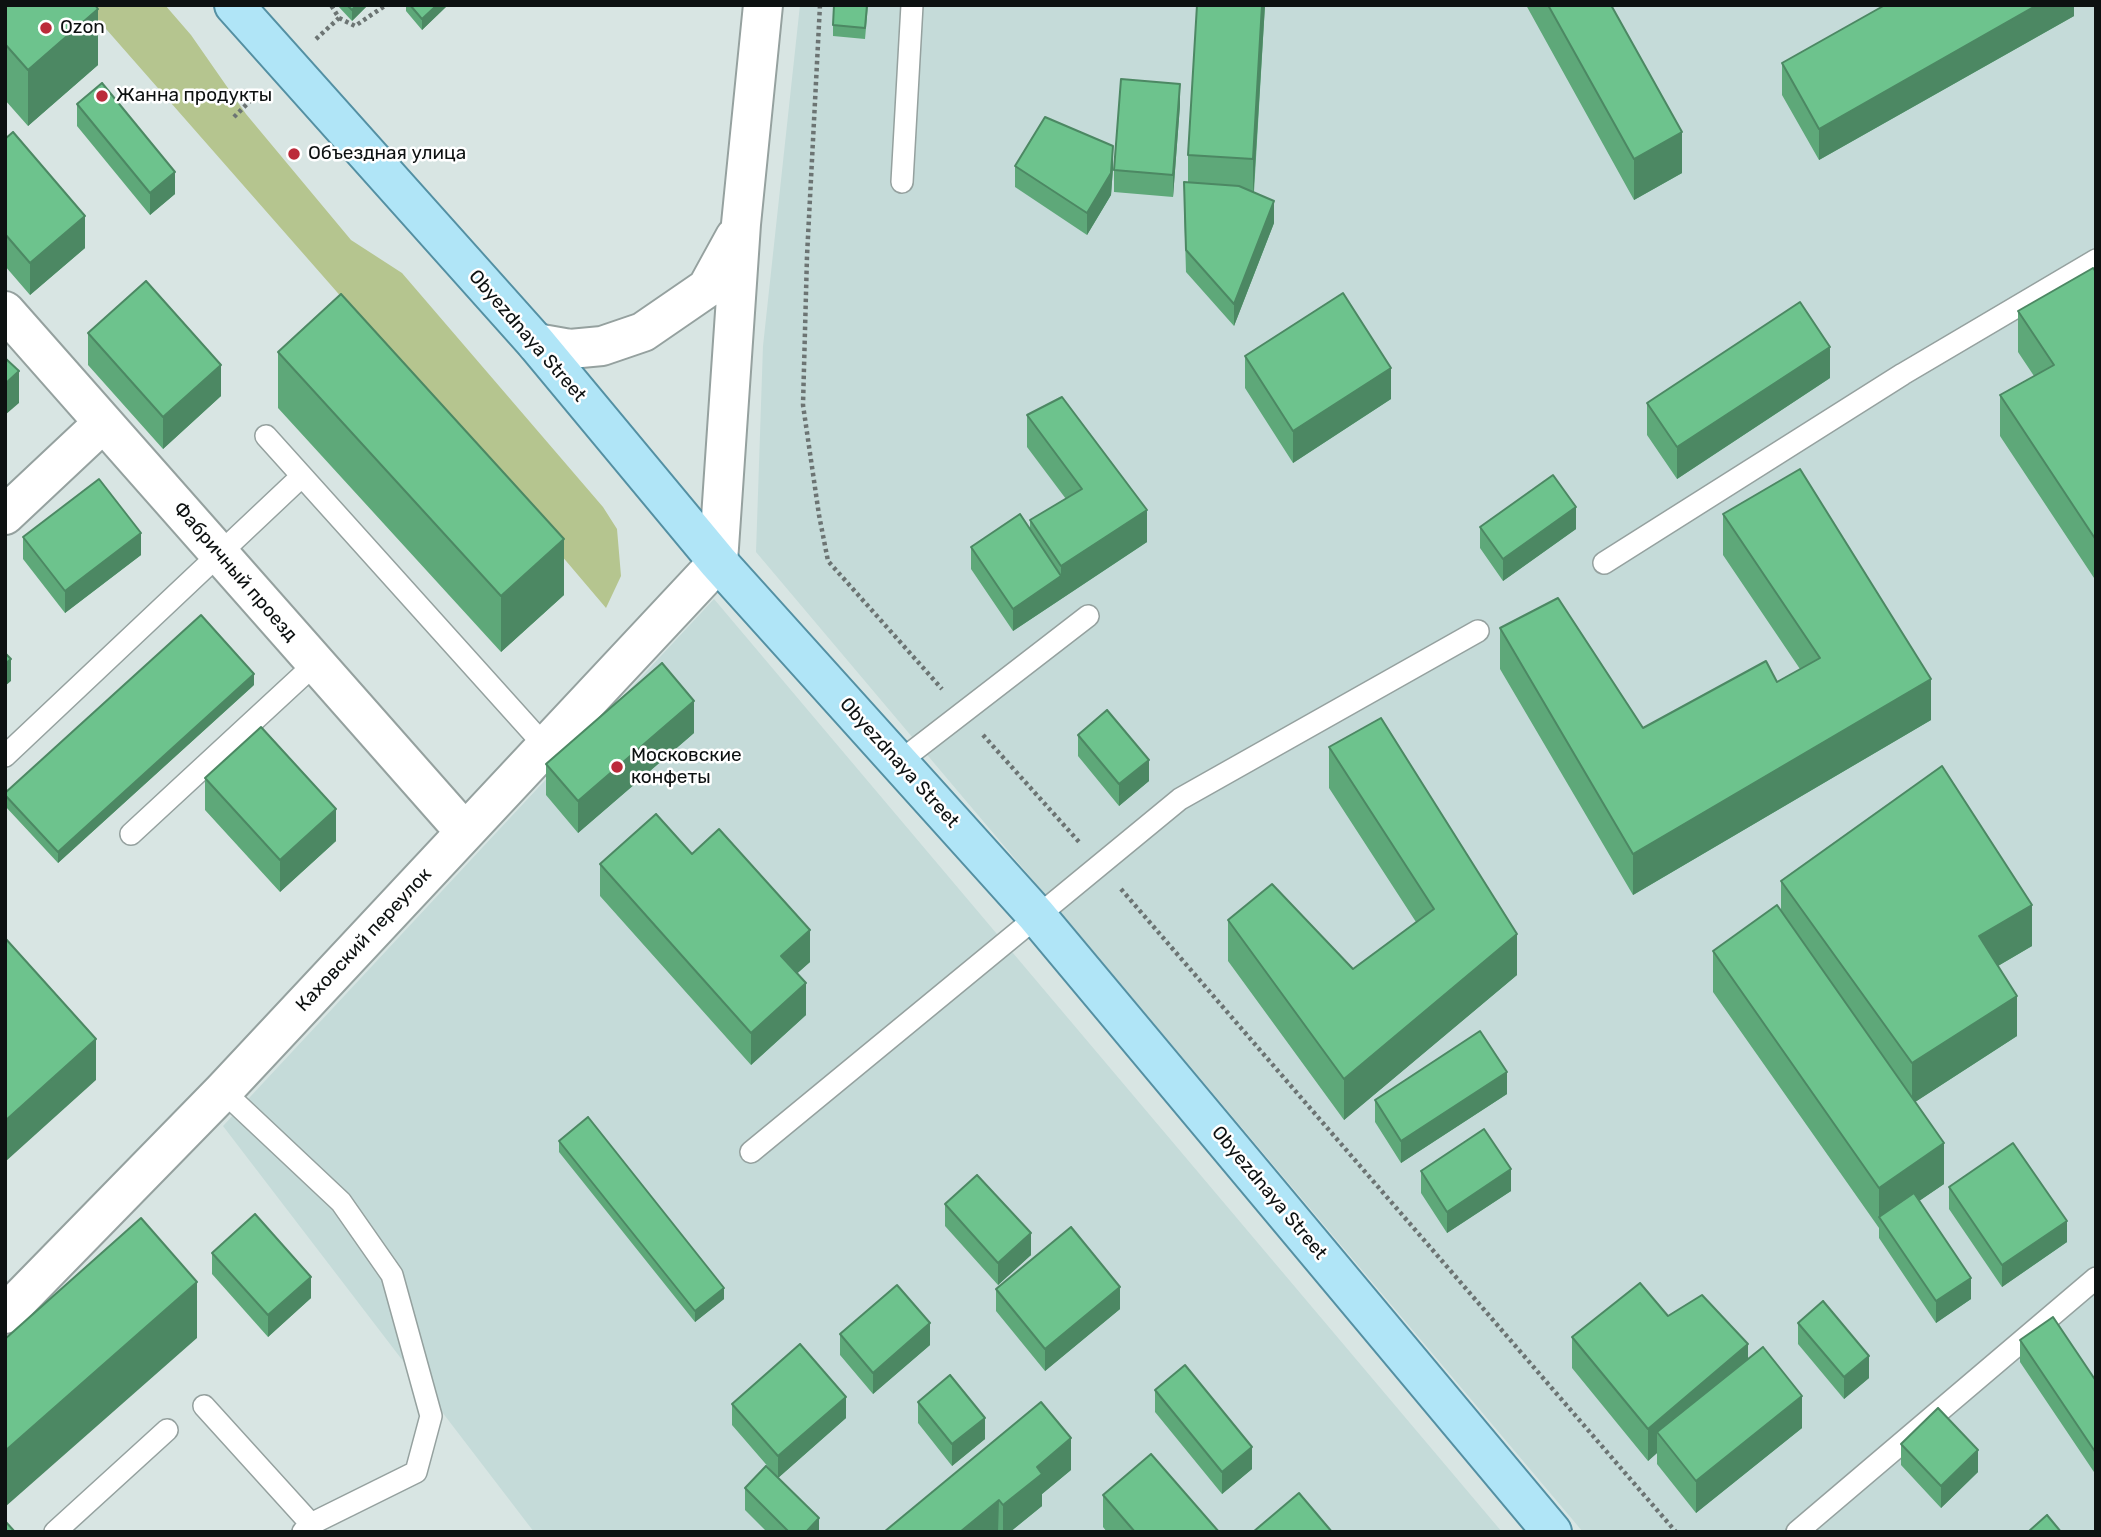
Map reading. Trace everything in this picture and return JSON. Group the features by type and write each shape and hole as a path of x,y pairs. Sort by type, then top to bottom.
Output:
{"main road":[{"name":"Obyezdnaya Street","path":"234,5 536,343 718,562 1036,915 1552,1532"}],"street":[{"path":"718,562 741,224 763,5"},
{"path":"536,343 570,349 602,346 643,332 682,308 707,288 741,224"},
{"name":"Фабричный проезд","path":"5,310 465,832"},
{"path":"5,515 103,423"},
{"name":"Каховский переулок","path":"5,1314 223,1091 718,562"}],"lane":[{"path":"902,183 912,5"},
{"path":"1604,563 1903,374 2096,260"},
{"path":"266,436 545,746"},
{"path":"5,756 302,477"},
{"path":"899,762 1088,616"},
{"path":"751,1152 1180,799 1478,631"},
{"path":"131,834 316,663"},
{"path":"204,1406 307,1528 416,1472 431,1416 392,1275 341,1202 223,1091"},
{"path":"1797,1532 2096,1278"},
{"path":"55,1532 167,1430"}],"path":[{"path":"339,18 355,26 386,5"}],"shaded area":[{"path":"800,5 2096,5 2096,1532 1583,1532 756,552 763,346"},
{"path":"714,599 1502,1532 534,1532 223,1126"}],"green space":[{"path":"85,5 165,5 191,35 246,114 351,240 402,273 603,507 617,529 621,576 606,608 358,316"}],"building":[{"path":"5,5 95,5 98,9 28,70 5,44"},
{"path":"410,5 437,5 422,19"},
{"path":"834,5 867,5 865,28 833,25"},
{"path":"1197,5 1262,5 1253,159 1188,155"},
{"path":"1548,5 1611,5 1682,132 1634,159"},
{"path":"1885,5 2037,5 1819,129 1782,63"},
{"path":"1121,79 1180,84 1173,175 1114,170"},
{"path":"102,83 175,172 150,193 77,104"},
{"path":"1045,117 1113,146 1111,173 1087,213 1015,166"},
{"path":"13,132 85,216 30,263 5,234 5,139"},
{"path":"1184,182 1239,186 1274,201 1234,304 1186,250"},
{"path":"2093,268 2096,272 2096,540 2000,395 2054,365 2018,311"},
{"path":"146,281 221,365 163,417 88,333"},
{"path":"1343,293 1391,368 1293,431 1245,356"},
{"path":"341,294 564,539 501,596 278,352"},
{"path":"1800,302 1830,347 1677,447 1647,403"},
{"path":"5,358 19,371 5,384"},
{"path":"1062,397 1147,510 1061,566 1030,520 1082,489 1027,415"},
{"path":"1800,469 1931,679 1633,854 1500,628 1558,598 1643,728 1766,661 1777,682 1820,658 1723,514"},
{"path":"1553,475 1576,507 1503,559 1480,527"},
{"path":"99,479 141,533 65,591 23,537"},
{"path":"1020,514 1061,576 1013,609 971,547"},
{"path":"201,615 254,674 58,852 5,793"},
{"path":"5,653 11,659 5,664"},
{"path":"662,663 694,701 578,801 546,764"},
{"path":"1107,710 1149,760 1119,784 1078,735"},
{"path":"1381,718 1517,934 1344,1079 1228,920 1272,884 1353,969 1434,909 1329,747"},
{"path":"261,727 336,809 280,860 205,778"},
{"path":"1942,766 2032,905 1979,936 2017,996 1912,1063 1781,881"},
{"path":"656,814 692,854 719,829 810,930 781,956 806,983 751,1033 600,864"},
{"path":"1777,905 1944,1143 1879,1188 1713,951"},
{"path":"5,938 96,1039 5,1121"},
{"path":"1480,1031 1507,1072 1401,1141 1375,1100"},
{"path":"588,1117 724,1288 695,1311 559,1141"},
{"path":"1484,1129 1511,1169 1447,1212 1421,1171"},
{"path":"2013,1143 2067,1221 2002,1265 1949,1187"},
{"path":"977,1175 1031,1233 998,1263 945,1204"},
{"path":"1914,1193 1971,1278 1936,1301 1879,1217"},
{"path":"255,1214 311,1277 268,1315 212,1253"},
{"path":"141,1218 197,1282 5,1451 5,1339"},
{"path":"1071,1227 1120,1287 1045,1349 996,1289"},
{"path":"1640,1283 1668,1316 1702,1295 1748,1344 1648,1429 1572,1337"},
{"path":"897,1285 930,1323 873,1373 840,1334"},
{"path":"1823,1301 1869,1356 1844,1377 1798,1323"},
{"path":"2053,1317 2096,1381 2096,1453 2020,1340"},
{"path":"800,1344 846,1397 778,1456 732,1404"},
{"path":"1763,1347 1802,1396 1696,1481 1657,1432"},
{"path":"1185,1365 1252,1447 1222,1472 1155,1390"},
{"path":"950,1375 985,1418 952,1444 918,1402"},
{"path":"1041,1402 1071,1438 1037,1467 1042,1474 1003,1505 999,1500 960,1532 884,1532"},
{"path":"1938,1408 1978,1450 1941,1486 1901,1444"},
{"path":"1151,1454 1219,1532 1135,1532 1103,1495"},
{"path":"766,1466 819,1518 806,1532 789,1532 745,1488"},
{"path":"1299,1493 1332,1532 1253,1532"},
{"path":"2047,1515 2061,1532 2028,1532"},
{"path":"5,1521 15,1532 5,1532"}],"place":[{"name":"Ozon","path":"46,28"},
{"name":"Жанна продукты","path":"102,96"},
{"name":"Объездная улица","path":"294,154"},
{"name":"Московские конфеты","path":"617,767"}]}
